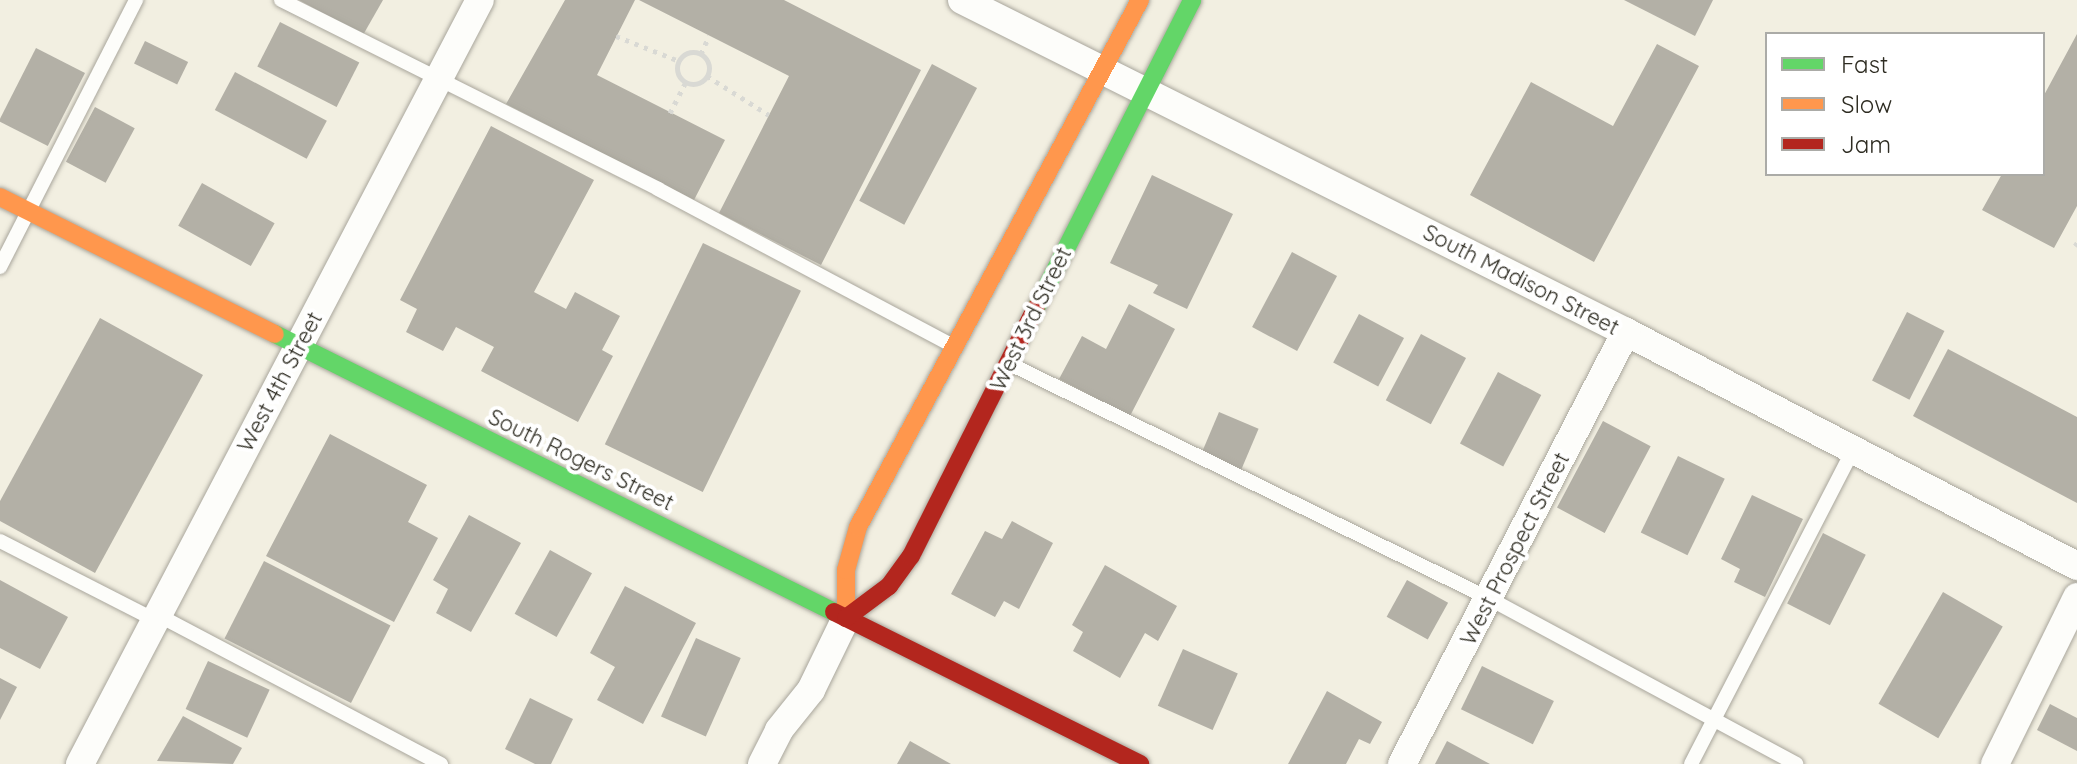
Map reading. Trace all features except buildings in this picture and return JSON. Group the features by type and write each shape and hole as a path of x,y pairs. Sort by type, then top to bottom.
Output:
{"street":[{"name":"West 4th Street","path":"80,764 480,0"},
{"name":"South Madison Street","path":"962,0 1626,332 2077,566"},
{"name":"West 3rd Street","path":"762,764 779,730 811,690 846,618 846,570 854,537 1140,0"},
{"name":"West 3rd Street","path":"846,618 883,592 906,565 1192,0"},
{"name":"South Rogers Street","path":"0,197 1140,764"},
{"name":"West Prospect Street","path":"1402,764 1626,332"},
{"path":"1995,764 2077,597"}],"lane":[{"path":"0,267 136,0"},
{"path":"281,0 658,189 954,346"},
{"path":"1010,364 1490,599 1796,764"},
{"path":"1691,764 1853,450"},
{"path":"0,541 441,764"}],"path":[{"path":"616,36 679,61"},
{"path":"709,36 701,54 707,76 769,115"},
{"path":"686,82 677,69 679,61 685,54 701,54"},
{"path":"670,113 686,82 707,76"}],"traffic: fast":[{"path":"1036,308 1192,0"},
{"path":"275,334 834,612"}],"traffic: slow":[{"path":"846,618 846,570 858,527 1140,0"},
{"path":"0,197 275,334"}],"traffic: jam":[{"path":"846,618 889,586 911,556 1036,308"},
{"path":"834,612 1140,764"}]}
